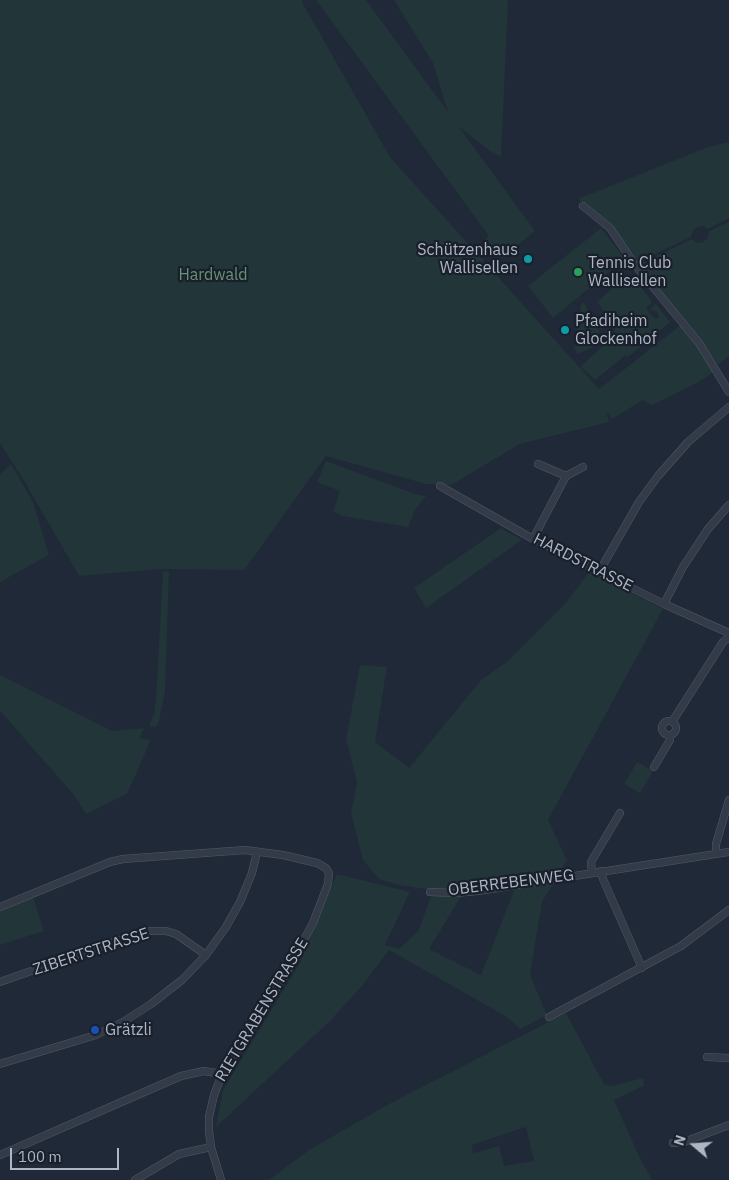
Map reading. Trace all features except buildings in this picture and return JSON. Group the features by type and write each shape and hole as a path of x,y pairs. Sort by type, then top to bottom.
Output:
{"street":[{"path":"583,206 610,228 635,265 699,343 729,392"},
{"path":"599,572 639,502 658,476 688,442 729,407"},
{"path":"538,464 566,476"},
{"path":"532,539 566,476 584,467"},
{"name":"HARDSTRASSE","path":"440,486 532,539 664,604 729,633"},
{"path":"664,604 683,567 708,528 729,505"},
{"path":"672,722 723,642 729,637"},
{"path":"667,721 672,722 676,726 676,731 670,735 663,732 662,726 667,721"},
{"path":"654,767 670,740 670,735"},
{"path":"716,854 716,844 729,800"},
{"name":"OBERREBENWEG","path":"592,873 591,862 620,813"},
{"path":"0,907 116,860 234,850 257,852 252,874 240,902 226,927 206,955 182,980 152,1004 123,1022 96,1035 0,1064"},
{"name":"RIETGRABENSTRASSE","path":"221,1180 211,1147 209,1131 211,1105 222,1074 298,952 323,898 330,878 326,868 317,863 283,855 257,852"},
{"name":"OBERREBENWEG","path":"430,892 455,893 478,891 729,852"},
{"path":"602,872 602,879 642,968"},
{"path":"549,1017 681,946 729,910"},
{"name":"ZIBERTSTRASSE","path":"0,982 145,931 166,931 176,934 206,955"},
{"path":"707,1057 729,1058"},
{"path":"0,1155 181,1076 204,1071 222,1074"},
{"path":"672,1143 684,1142 729,1125"},
{"path":"135,1180 179,1154 211,1147"}],"green space":[{"name":"Hardwald","path":"0,0 303,0 302,2 390,157 599,389 681,325 696,343 714,372 695,384 652,405 643,400 612,419 606,411 609,422 520,444 451,485 426,484 326,456 244,570 162,569 79,576 0,443"},
{"path":"316,0 366,0 448,112 433,63 394,0 508,0 501,157 459,127 535,231 501,259 485,239 489,236"},
{"path":"729,142 729,218 708,229 703,226 697,227 693,230 691,237 638,262 611,226 578,199 708,147"},
{"path":"729,222 729,356 718,365 697,335 640,267 642,263 692,239 697,243 703,242 708,238 709,231"},
{"name":"Tennis Club Wallisellen","path":"601,228 625,259 553,318 528,286"},
{"path":"633,277 651,300 651,304 646,307 652,316 657,319 659,317 657,311 650,310 656,304 670,322 628,357 626,355 595,380 582,368 582,365 613,337 615,330 613,324 597,302 616,285 620,288"},
{"path":"584,302 599,329 601,340 578,354 573,348 581,343 576,335 577,329 582,323 579,319 581,304"},
{"path":"326,461 415,494 426,496 415,510 408,527 342,516 333,511 340,491 317,482"},
{"path":"11,464 33,502 49,555 0,582 0,474"},
{"path":"501,528 522,540 426,608 414,588"},
{"path":"169,571 165,692 156,727 149,726 154,714 156,700 163,572"},
{"path":"589,572 663,609 548,820 567,860 557,876 455,891 431,890 398,885 379,879 363,860 351,813 357,782 346,739 360,665 387,667 375,742 409,768 481,680 508,661 565,604"},
{"path":"0,675 112,731 144,728 140,738 151,740 127,794 86,814 74,795 0,711"},
{"path":"637,762 653,771 640,793 624,784"},
{"path":"337,874 410,892 385,945 399,949 419,930 431,896 462,895 429,949 481,975 515,888 554,882 542,902 530,975 547,1015 520,1029 507,1017 389,950 362,986 330,1021 216,1127 223,1090 300,963"},
{"path":"33,897 44,931 0,945 0,910"},
{"path":"566,1013 604,1084 612,1086 643,1078 644,1086 614,1100 652,1180 269,1180 309,1150 387,1105","holes":["526,1127 534,1161 504,1166 499,1146 473,1153 472,1145"]}],"place":[{"name":"Schützenhaus Wallisellen","path":"528,259"},
{"name":"Tennis Club Wallisellen","path":"578,272"},
{"name":"Pfadiheim Glockenhof","path":"565,330"},
{"name":"Grätzli","path":"95,1030"}]}
